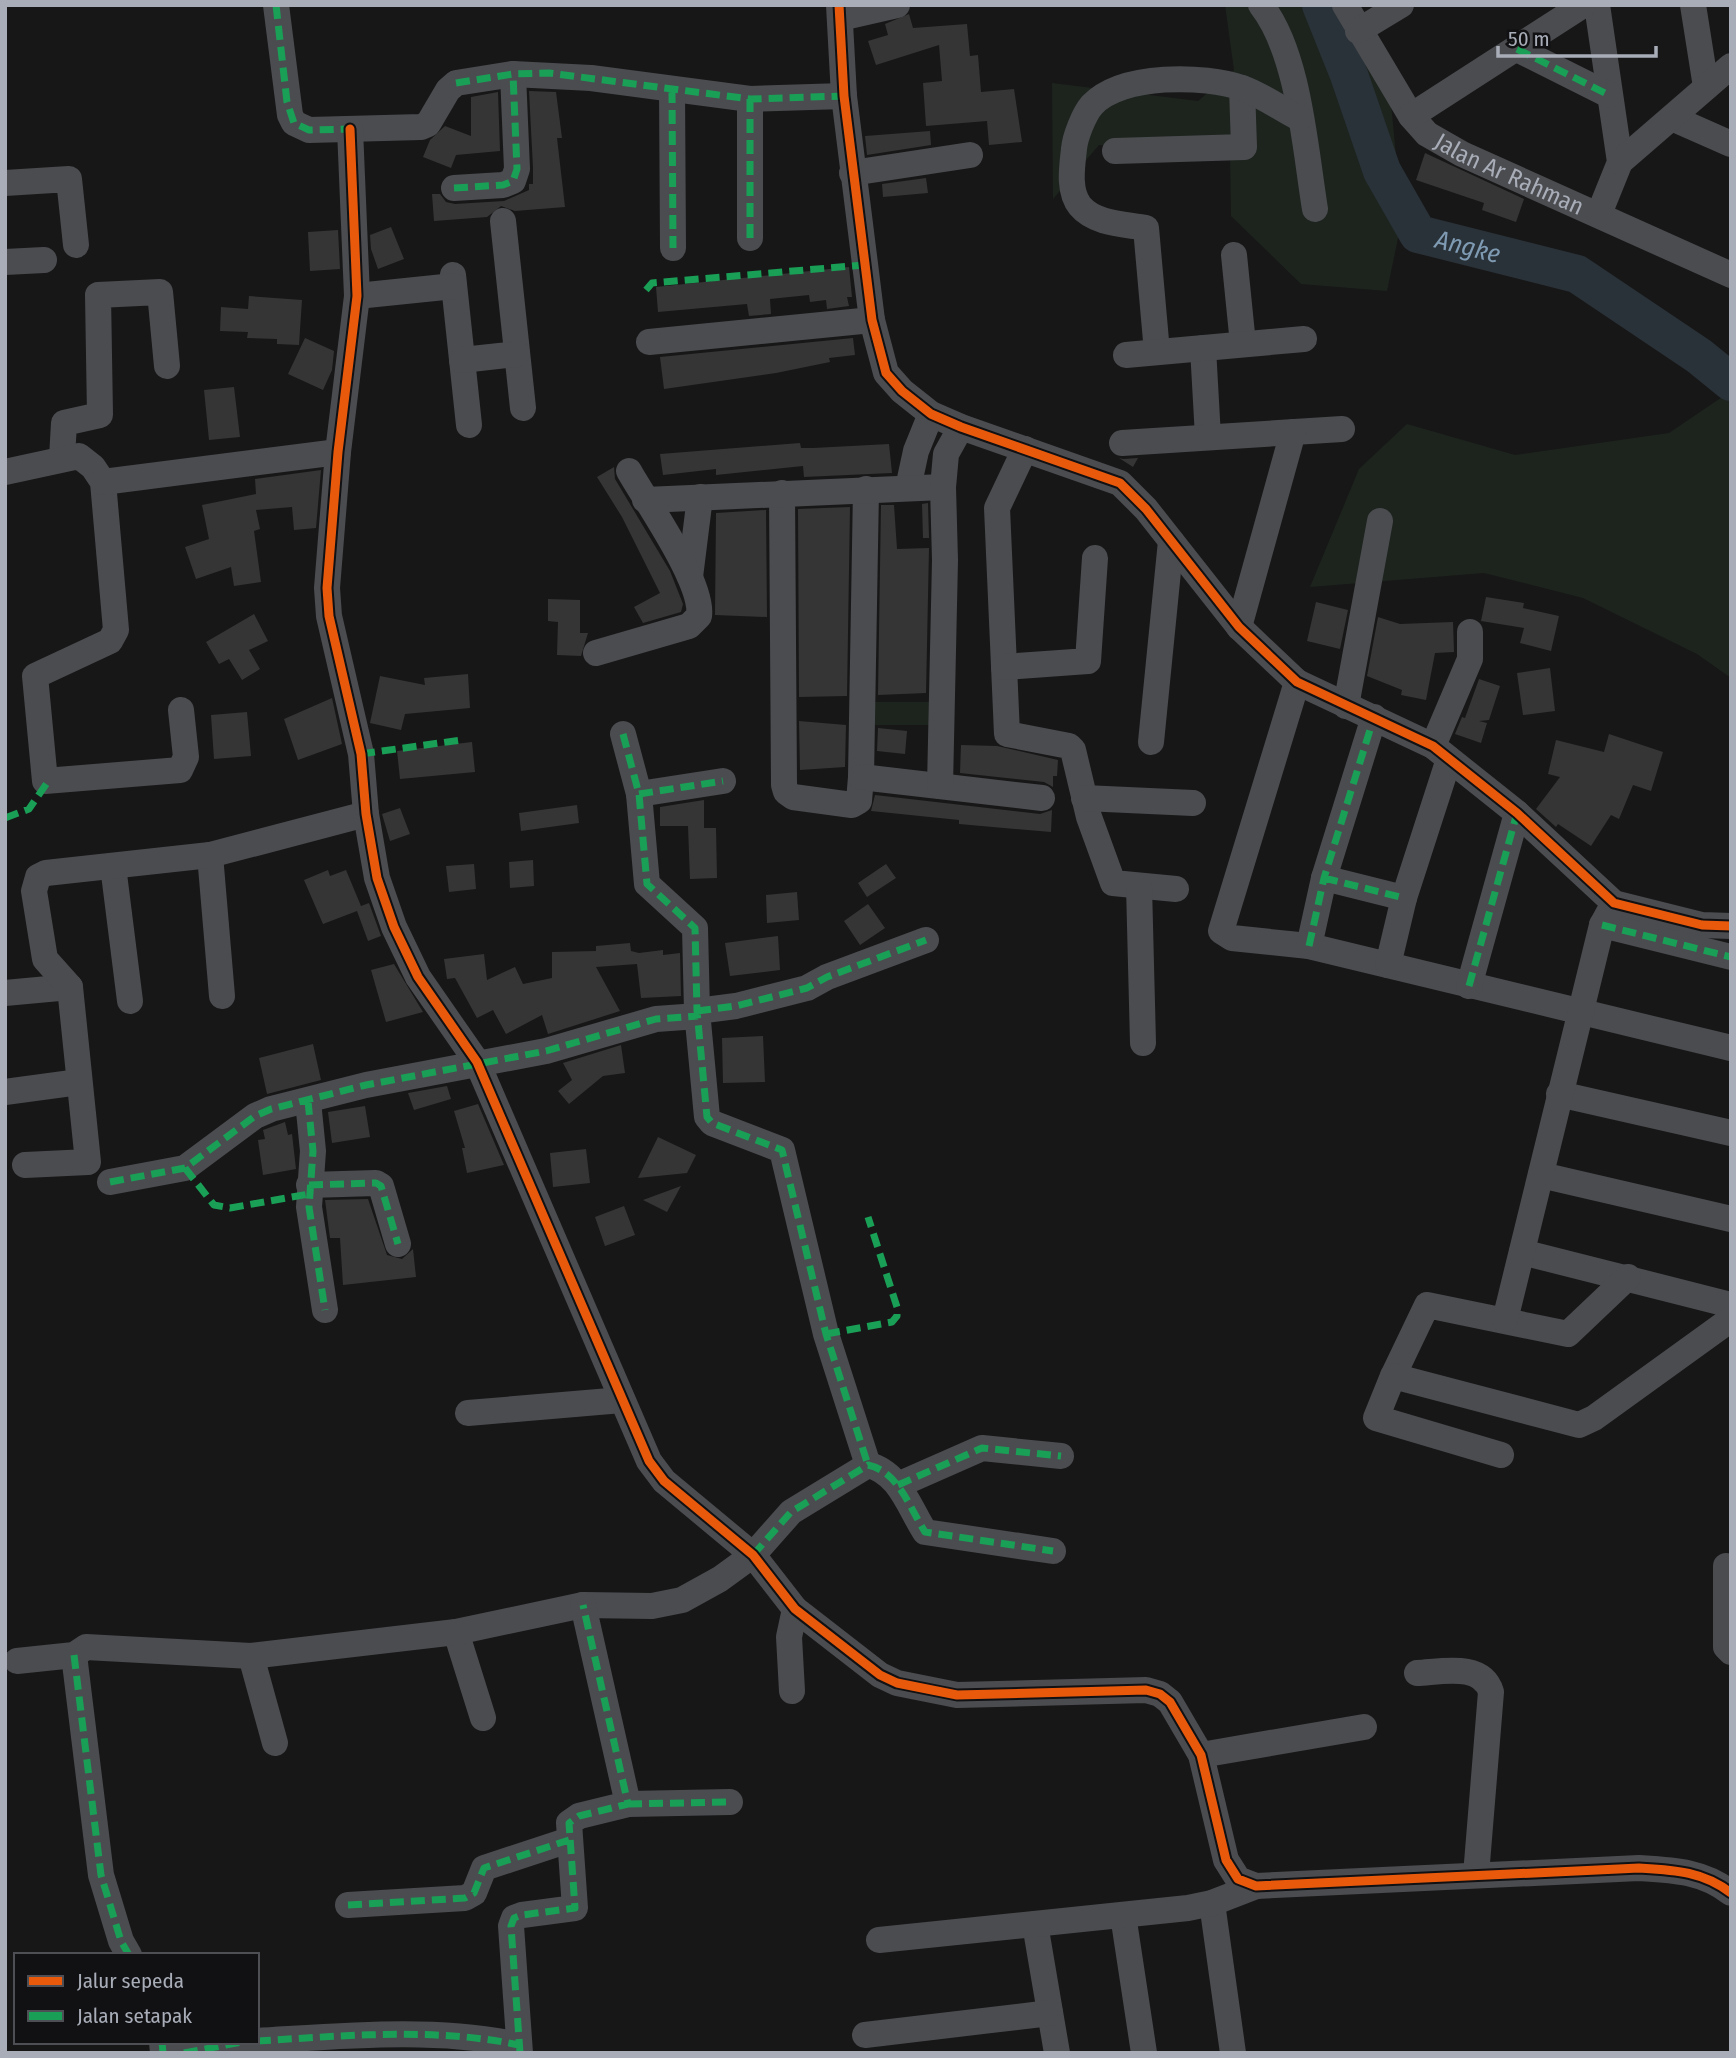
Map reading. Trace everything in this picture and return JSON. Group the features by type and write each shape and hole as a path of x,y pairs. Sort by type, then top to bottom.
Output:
{"street":[{"path":"276,5 287,102 294,123 309,130 421,127 428,124 448,90 456,83 513,74 549,73 750,99 844,96"},
{"path":"897,5 839,12 852,173 872,320 886,373 902,391 932,414 961,427 1120,483 1132,493 1239,627 1297,682 1374,717 1441,752 1517,813 1608,914 1731,957"},
{"path":"1261,5 1276,24 1289,60 1315,209"},
{"name":"Jalan Ar Rahman","path":"1345,5 1358,31 1411,116 1427,134 1453,149 1731,275"},
{"path":"1358,31 1401,5"},
{"path":"1411,116 1583,5"},
{"path":"1597,5 1620,162"},
{"path":"1693,5 1706,83"},
{"path":"1517,48 1609,95"},
{"path":"1599,214 1620,162 1672,118 1706,83 1731,66"},
{"path":"454,188 503,185 513,181 517,169 513,74"},
{"path":"1157,352 1146,228 1099,219 1080,206 1071,180 1075,141 1092,105 1117,90 1149,81 1194,79 1242,88 1299,118"},
{"path":"1115,151 1244,147 1242,88"},
{"path":"672,89 673,248"},
{"path":"750,99 750,238"},
{"path":"1672,118 1731,144"},
{"path":"350,129 357,296 338,452 327,588 329,616 347,682 361,754 366,814 377,878 394,927 418,977 477,1062 649,1461 664,1481 753,1555 794,1609 880,1675 916,1689 957,1695 1146,1689 1160,1694 1170,1702 1201,1755 1226,1860 1238,1879 1256,1886"},
{"path":"852,173 970,155"},
{"path":"5,183 69,179 76,245"},
{"path":"503,221 523,408"},
{"path":"1234,255 1242,344"},
{"path":"5,262 44,260"},
{"path":"357,296 454,280 469,425"},
{"path":"62,458 64,423 100,415 98,295 160,292 167,366"},
{"path":"649,342 872,320"},
{"path":"1126,355 1304,339"},
{"path":"1202,348 1208,437"},
{"path":"462,360 517,354"},
{"path":"908,488 916,451 932,414"},
{"path":"940,786 945,586 943,487 946,454 961,427"},
{"path":"1122,443 1342,429"},
{"path":"1239,627 1293,432"},
{"path":"1026,449 997,508 1007,734 1069,746 1075,754 1084,798 1113,883 1176,889"},
{"path":"103,482 338,452"},
{"path":"5,472 79,456 93,467 103,482 116,629 110,641 36,676 45,781 180,770 186,757 181,710"},
{"path":"596,653 611,651 696,622 700,608 690,577 629,471"},
{"path":"645,500 943,487"},
{"path":"782,493 786,792 793,797 852,805 859,801 861,777 866,489"},
{"path":"690,577 700,496"},
{"path":"1346,706 1380,521"},
{"path":"1152,742 1171,541"},
{"path":"1004,667 1088,661 1095,558"},
{"path":"1388,965 1441,752 1470,659 1470,632"},
{"path":"1297,682 1221,931 1233,938 1309,946 1731,1048"},
{"path":"1309,946 1324,878 1374,717"},
{"path":"623,734 639,794 647,884 695,928 698,1013 707,1117 712,1123 776,1146 784,1156 827,1334 868,1465"},
{"path":"861,777 1042,798"},
{"path":"639,794 723,781"},
{"path":"1084,798 1193,803"},
{"path":"1469,986 1517,813"},
{"path":"25,1165 88,1162 70,987 45,960 35,882 46,873 210,855 366,814"},
{"path":"210,855 222,996"},
{"path":"113,866 130,1002"},
{"path":"1324,878 1404,898"},
{"path":"1139,886 1143,1043"},
{"path":"1608,914 1731,926"},
{"path":"1505,1320 1579,1013 1608,914"},
{"path":"110,1182 185,1168 255,1116 477,1062 546,1051 656,1018 736,1006 807,988 827,977 926,940"},
{"path":"5,993 70,987"},
{"path":"5,1092 79,1082"},
{"path":"1559,1094 1731,1133"},
{"path":"308,1101 313,1151 309,1207 325,1310"},
{"path":"1541,1175 1731,1219"},
{"path":"309,1185 376,1183 382,1186 398,1244"},
{"path":"1522,1252 1731,1305"},
{"path":"1501,1455 1376,1418 1427,1305 1568,1334 1628,1278"},
{"path":"1394,1376 1579,1424 1594,1418 1731,1319"},
{"path":"468,1413 622,1400"},
{"path":"898,1485 982,1448 1061,1456"},
{"path":"17,1661 74,1655 86,1647 251,1656 456,1632 583,1605 652,1606 682,1600 720,1579 753,1555 791,1512 868,1465 877,1467 898,1485 925,1532 1053,1551"},
{"path":"1726,1566 1726,1647 1731,1652"},
{"path":"583,1605 628,1804"},
{"path":"792,1691 789,1637 794,1609"},
{"path":"456,1632 483,1718"},
{"path":"74,1655 101,1875 121,1941 128,1953"},
{"path":"251,1656 275,1743"},
{"path":"1417,1673 1466,1671 1482,1676 1488,1682 1491,1692 1476,1875"},
{"path":"1201,1755 1364,1727"},
{"path":"259,2041 336,2037 478,2036 519,2049 511,1926 514,1918 522,1915 575,1908 569,1840 569,1823 572,1819 628,1804 730,1802"},
{"path":"348,1905 466,1898 474,1893 484,1868 569,1840"},
{"path":"879,1940 1212,1903 1256,1886 1639,1868 1680,1870 1713,1880 1731,1893"},
{"path":"1212,1903 1233,2053"},
{"path":"1123,1915 1144,2053"},
{"path":"1035,1924 1057,2053"},
{"path":"865,2035 1050,2013"},
{"path":"184,2053 231,2044"}],"shaded area":[{"path":"1225,5 1338,5 1390,93 1402,219 1387,291 1301,284 1231,216 1230,154 1099,145 1053,199 1052,83 1198,101 1234,70"},
{"path":"1731,391 1731,678 1697,654 1583,598 1484,573 1310,587 1359,469 1407,424 1515,455 1669,433"},
{"path":"864,702 929,702 929,725 864,725"}],"building":[{"path":"909,14 913,28 967,24 970,56 978,55 981,92 1014,89 1022,142 989,145 987,121 926,126 923,83 942,81 939,45 876,65 868,41 888,35 885,24"},
{"path":"529,91 556,92 562,138 557,138 565,207 515,211 501,206 487,217 434,221 432,194 440,194 446,202 455,204 504,201 529,190 529,184 533,184 533,168"},
{"path":"498,92 500,151 456,155 451,168 423,157 430,140 445,126 471,136 471,97"},
{"path":"930,131 931,145 867,155 865,136"},
{"path":"1425,153 1524,199 1516,222 1482,210 1484,203 1416,180"},
{"path":"926,178 928,193 883,197 882,184"},
{"path":"391,227 404,259 378,269 371,249 370,235"},
{"path":"338,230 340,269 310,271 308,232"},
{"path":"849,267 852,297 847,297 849,306 827,309 826,300 810,302 809,295 770,299 771,314 749,316 747,304 658,312 656,287"},
{"path":"249,296 302,300 299,345 277,344 277,339 247,338 248,332 220,331 221,307 248,309"},
{"path":"305,338 334,351 332,370 323,390 288,374"},
{"path":"853,338 855,355 829,358 830,362 776,373 664,389 660,357"},
{"path":"234,387 240,437 209,440 204,390"},
{"path":"800,443 801,448 889,444 892,473 804,477 803,466 716,475 716,469 663,475 660,454"},
{"path":"1119,458 1123,459 1138,458 1133,467"},
{"path":"614,467 615,479 670,571 683,604 681,612 643,623 634,607 660,593 622,517 597,477"},
{"path":"321,470 316,528 294,530 292,507 256,510 260,529 254,531 261,582 234,586 231,567 196,579 185,547 209,539 202,505 256,494 255,479"},
{"path":"928,503 929,538 923,538 922,504"},
{"path":"881,505 894,505 897,549 929,548 926,693 878,695"},
{"path":"850,507 847,696 799,697 798,509"},
{"path":"766,510 767,617 715,615 716,513"},
{"path":"1486,597 1524,603 1523,608 1559,616 1551,651 1520,643 1524,628 1481,621"},
{"path":"548,599 580,600 580,633 588,633 581,656 557,655 558,622 548,621"},
{"path":"1316,602 1348,610 1340,649 1307,641"},
{"path":"254,614 268,641 249,650 260,669 242,680 229,659 219,664 206,642"},
{"path":"1378,617 1400,624 1453,622 1454,652 1435,653 1426,700 1401,695 1402,690 1367,676"},
{"path":"1550,668 1555,711 1523,715 1517,673"},
{"path":"468,674 470,708 405,714 401,730 370,723 380,676 425,685 424,678"},
{"path":"1479,679 1500,686 1489,720 1479,721 1487,723 1481,743 1455,734 1462,717 1465,718"},
{"path":"332,698 342,744 298,760 284,719"},
{"path":"247,712 251,756 214,759 211,715"},
{"path":"799,721 846,725 845,767 800,770"},
{"path":"878,728 907,731 905,754 877,751"},
{"path":"1609,734 1663,752 1651,791 1633,785 1619,819 1611,815 1591,846 1558,824 1556,827 1536,809 1560,777 1548,774 1556,740 1604,752"},
{"path":"472,742 475,772 400,779 397,751"},
{"path":"961,745 997,746 1058,760 1053,787 1044,782 960,773"},
{"path":"875,795 1040,814 1052,810 1051,832 959,824 959,820 871,811"},
{"path":"704,800 704,828 716,828 717,878 690,879 688,826 660,826 660,807"},
{"path":"577,805 579,823 521,831 519,813"},
{"path":"400,808 410,834 390,841 382,814"},
{"path":"533,860 534,886 510,888 509,862"},
{"path":"474,864 476,889 449,892 446,866"},
{"path":"886,864 896,878 867,897 858,883"},
{"path":"328,870 330,876 346,870 361,906 369,903 381,936 368,941 357,911 323,924 304,880"},
{"path":"797,892 799,920 767,923 766,895"},
{"path":"868,904 885,928 860,945 844,921"},
{"path":"778,936 780,970 730,976 725,943"},
{"path":"630,943 631,951 639,953 663,950 663,955 680,953 681,996 641,998 637,964 596,967 620,1011 548,1034 542,1015 506,1034 493,1010 477,1018 455,978 447,979 444,959 484,954 487,980 515,967 523,984 552,978 552,952 596,951 596,946"},
{"path":"394,964 423,1012 386,1022 371,970"},
{"path":"763,1036 765,1082 723,1083 722,1038"},
{"path":"313,1044 321,1080 267,1094 259,1058"},
{"path":"621,1045 625,1073 603,1076 569,1104 558,1091 572,1080 563,1063"},
{"path":"447,1086 451,1099 414,1110 408,1093"},
{"path":"478,1104 504,1165 467,1173 462,1148 465,1148 454,1111"},
{"path":"365,1106 370,1137 332,1143 328,1112"},
{"path":"285,1122 288,1135 292,1134 296,1169 263,1175 258,1140 265,1139 263,1130"},
{"path":"658,1137 696,1155 687,1173 638,1178"},
{"path":"586,1149 590,1183 553,1187 550,1153"},
{"path":"681,1186 667,1212 643,1200"},
{"path":"368,1199 387,1255 402,1259 413,1249 416,1277 343,1285 340,1238 330,1238 325,1200"},
{"path":"624,1206 635,1235 605,1246 595,1217"}],"waterway":[{"name":"Angke","path":"1321,5 1349,75 1382,171 1418,234 1577,274 1699,356 1731,382"}],"marked path":[{"path":"276,5 287,102 294,123 309,130 350,129"},
{"path":"1517,49 1609,95"},
{"path":"456,83 513,74 549,73 750,99 844,96"},
{"path":"454,188 503,185 513,181 517,169 513,74"},
{"path":"672,89 673,248"},
{"path":"750,99 750,238"},
{"path":"646,290 652,283 864,265"},
{"path":"1309,946 1324,878 1374,717"},
{"path":"623,734 639,794 647,884 695,928 697,1011 707,1117 712,1123 782,1150 826,1334 868,1465"},
{"path":"361,754 461,740"},
{"path":"639,794 723,781"},
{"path":"5,818 29,809 47,783"},
{"path":"1469,986 1517,813"},
{"path":"1324,878 1404,898"},
{"path":"1602,925 1731,957"},
{"path":"697,1011 736,1006 807,988 827,977 926,940"},
{"path":"110,1182 185,1168 255,1116 271,1109 366,1085 546,1051 656,1019 698,1016"},
{"path":"308,1101 313,1151 309,1207 325,1310"},
{"path":"185,1168 214,1205 230,1208 309,1194"},
{"path":"309,1185 376,1183 381,1186 398,1244"},
{"path":"826,1334 892,1322 897,1316 897,1307 868,1217"},
{"path":"898,1485 982,1448 1061,1456"},
{"path":"753,1555 791,1512 868,1465 879,1469 895,1483 925,1532 1053,1551"},
{"path":"520,2053 511,1926 514,1918 575,1908 569,1823 579,1816 628,1804 583,1605"},
{"path":"74,1655 101,1875 121,1941 128,1953"},
{"path":"628,1804 730,1802"},
{"path":"348,1905 465,1898 474,1893 484,1868 569,1840"},
{"path":"259,2041 388,2034 454,2036 519,2045"},
{"path":"162,2044 163,2053"},
{"path":"184,2053 231,2044"}],"cycle path":[{"path":"839,5 844,96 872,320 886,373 902,391 931,414 961,427 1120,483 1146,509 1239,627 1297,682 1433,746 1517,813 1614,903 1702,925 1731,926"},
{"path":"350,129 357,296 338,452 327,588 329,616 361,754 366,814 377,878 394,927 418,977 477,1062 649,1461 664,1481 753,1555 795,1609 880,1675 897,1683 957,1695 1146,1690 1160,1694 1170,1702 1201,1755 1226,1860 1238,1879 1256,1886 1639,1868 1699,1876 1731,1893"}]}
